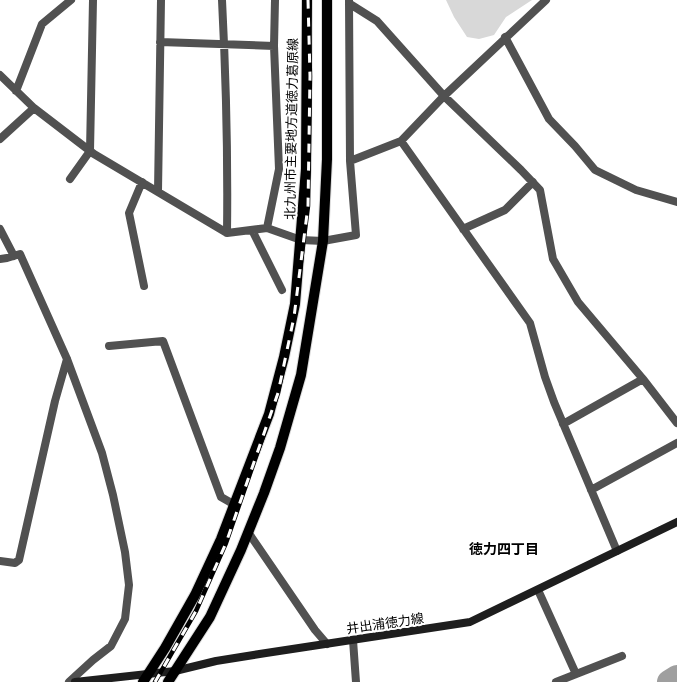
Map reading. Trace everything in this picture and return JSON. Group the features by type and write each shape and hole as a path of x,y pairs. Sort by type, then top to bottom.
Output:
{"main road":[{"name":"北九州市主要地方道徳力葛原線","path":"146,678 195,595 221,539 269,414 284,357 295,304 306,169 307,0"},
{"path":"168,682 210,617 248,532 280,448 301,375 323,241 327,159 327,0"},
{"name":"井出浦徳力線","path":"75,682 146,678 216,661 470,622 677,522"}],"street":[{"path":"16,91 42,24 71,0"},
{"path":"70,179 90,151 93,0"},
{"path":"158,191 160,0"},
{"path":"222,0 225,44 227,233"},
{"path":"267,228 279,169 274,46 275,0"},
{"path":"350,161 401,141 444,96 546,0"},
{"path":"0,75 34,108 90,151 227,233 267,228 301,240 323,241 356,235 350,161 350,2"},
{"path":"350,2 377,21 444,96 540,190 554,259 578,302 643,379 677,423"},
{"path":"505,37 549,119 575,146 595,170 636,190 677,202"},
{"path":"160,42 274,46"},
{"path":"0,139 34,108"},
{"path":"401,141 530,323 545,377 617,551"},
{"path":"142,182 129,213 144,286"},
{"path":"463,229 505,210 533,182"},
{"path":"0,229 14,256"},
{"path":"252,230 282,290"},
{"path":"0,259 20,254 67,359 102,453 113,495 125,552 129,585 124,619 111,646 69,682"},
{"path":"109,346 163,341 221,497 235,504"},
{"path":"0,561 15,563 19,560 67,359"},
{"path":"564,424 643,379"},
{"path":"591,490 677,443"},
{"path":"248,532 315,630 327,644"},
{"path":"538,590 576,674"},
{"path":"353,640 356,682"},
{"path":"556,682 622,656"}],"shaded area":[{"path":"446,0 532,0 506,17 494,35 479,39 467,37 454,17"}],"waterway":[{"path":"669,682 677,677"}],"railway":[{"path":"155,682 196,611 226,543 278,393 294,317 308,206 310,76 308,0"}],"district":[{"name":"徳力四丁目","path":"504,549"}]}
